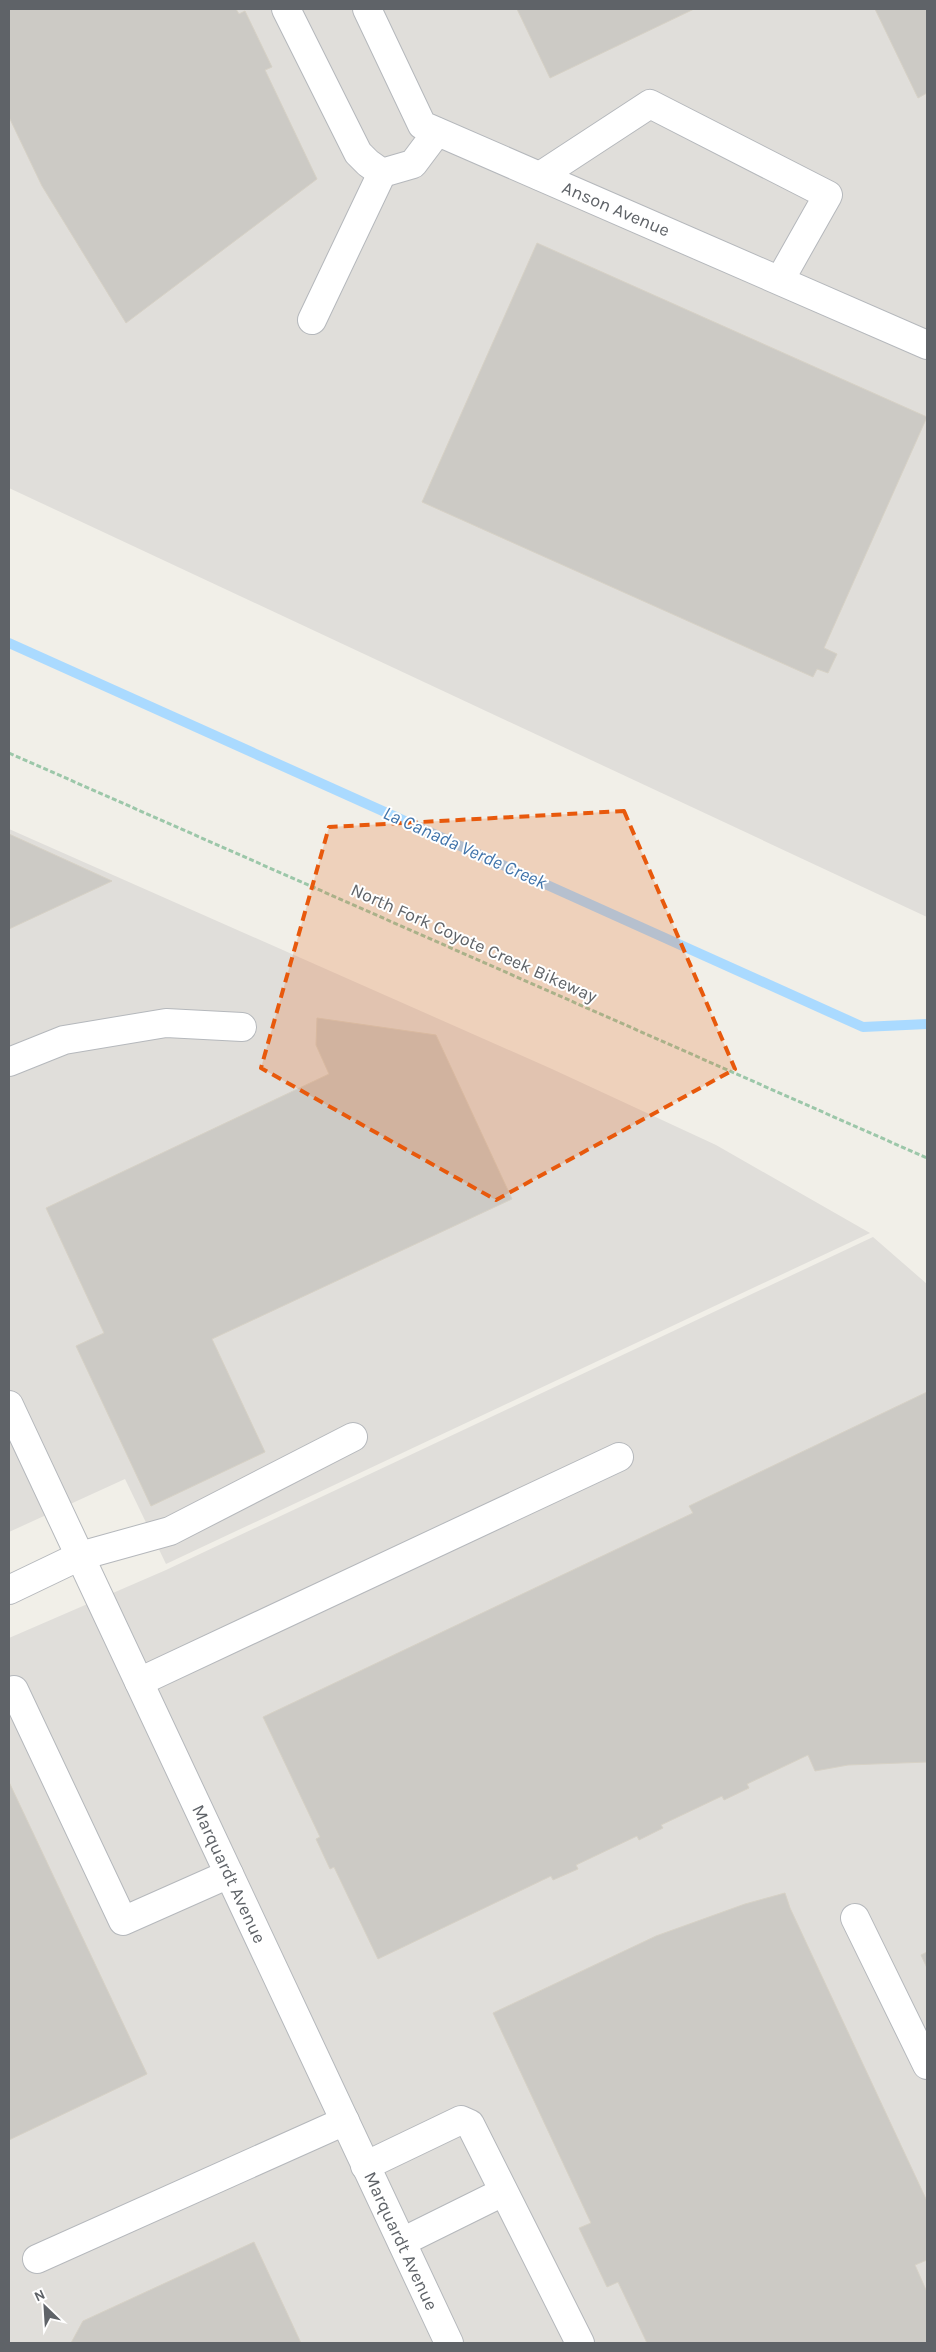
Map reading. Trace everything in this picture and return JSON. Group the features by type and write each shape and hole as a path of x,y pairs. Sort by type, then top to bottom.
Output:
{"street":[{"path":"286,9 358,153 382,173"},
{"name":"Anson Avenue","path":"367,9 422,125 927,345"},
{"path":"540,176 650,104 828,195 780,280"},
{"path":"312,320 382,173 413,164 437,132"},
{"path":"9,1062 64,1040 166,1023 242,1028"},
{"name":"Marquardt Avenue","path":"9,1405 19,1453 80,1556 449,2343"},
{"path":"9,1590 80,1556 170,1531 353,1437"},
{"path":"139,1682 619,1457"},
{"path":"9,1692 14,1690 123,1922 229,1874"},
{"path":"855,1918 927,2065"},
{"path":"366,2166 461,2120 470,2124 502,2192 580,2343"},
{"path":"37,2259 345,2122"},
{"path":"402,2242 502,2192"}],"path":[{"name":"North Fork Coyote Creek Bikeway","path":"9,753 927,1158"}],"highlighted area":[{"path":"624,811 735,1069 496,1200 261,1068 329,827"}],"shaded area":[{"path":"9,9 927,9 927,917 9,488"},
{"path":"9,829 552,1069 716,1145 870,1233 166,1564 125,1479 9,1532"},
{"path":"873,1237 927,1284 927,2343 9,2343 9,1638 166,1570"}],"building":[{"path":"9,9 236,9 239,14 245,11 272,67 265,70 317,179 126,323 42,186 9,117"},
{"path":"517,9 694,9 550,78"},
{"path":"875,9 927,9 927,93 918,98"},
{"path":"537,243 927,417 824,648 837,654 828,673 817,669 813,677 422,502"},
{"path":"9,834 112,881 9,929"},
{"path":"317,1018 436,1035 512,1199 212,1339 265,1452 151,1506 76,1346 104,1333 46,1208 329,1074 316,1045"},
{"path":"927,1392 927,1762 848,1765 815,1771 808,1755 747,1784 749,1788 724,1800 722,1796 661,1825 663,1828 639,1840 637,1836 576,1865 578,1869 553,1880 551,1876 378,1959 334,1867 330,1869 316,1839 320,1837 263,1717 693,1513 689,1506"},
{"path":"9,1782 147,2074 9,2140"},
{"path":"785,1893 790,1908 927,2201 927,2260 915,2265 927,2292 927,2343 647,2343 618,2282 607,2287 579,2228 591,2223 493,2013 656,1936 745,1904"},
{"path":"927,1952 927,1968 921,1955"},
{"path":"254,2242 301,2343 71,2343 83,2321"}],"waterway":[{"name":"La Canada Verde Creek","path":"9,643 863,1027 927,1024"}]}
